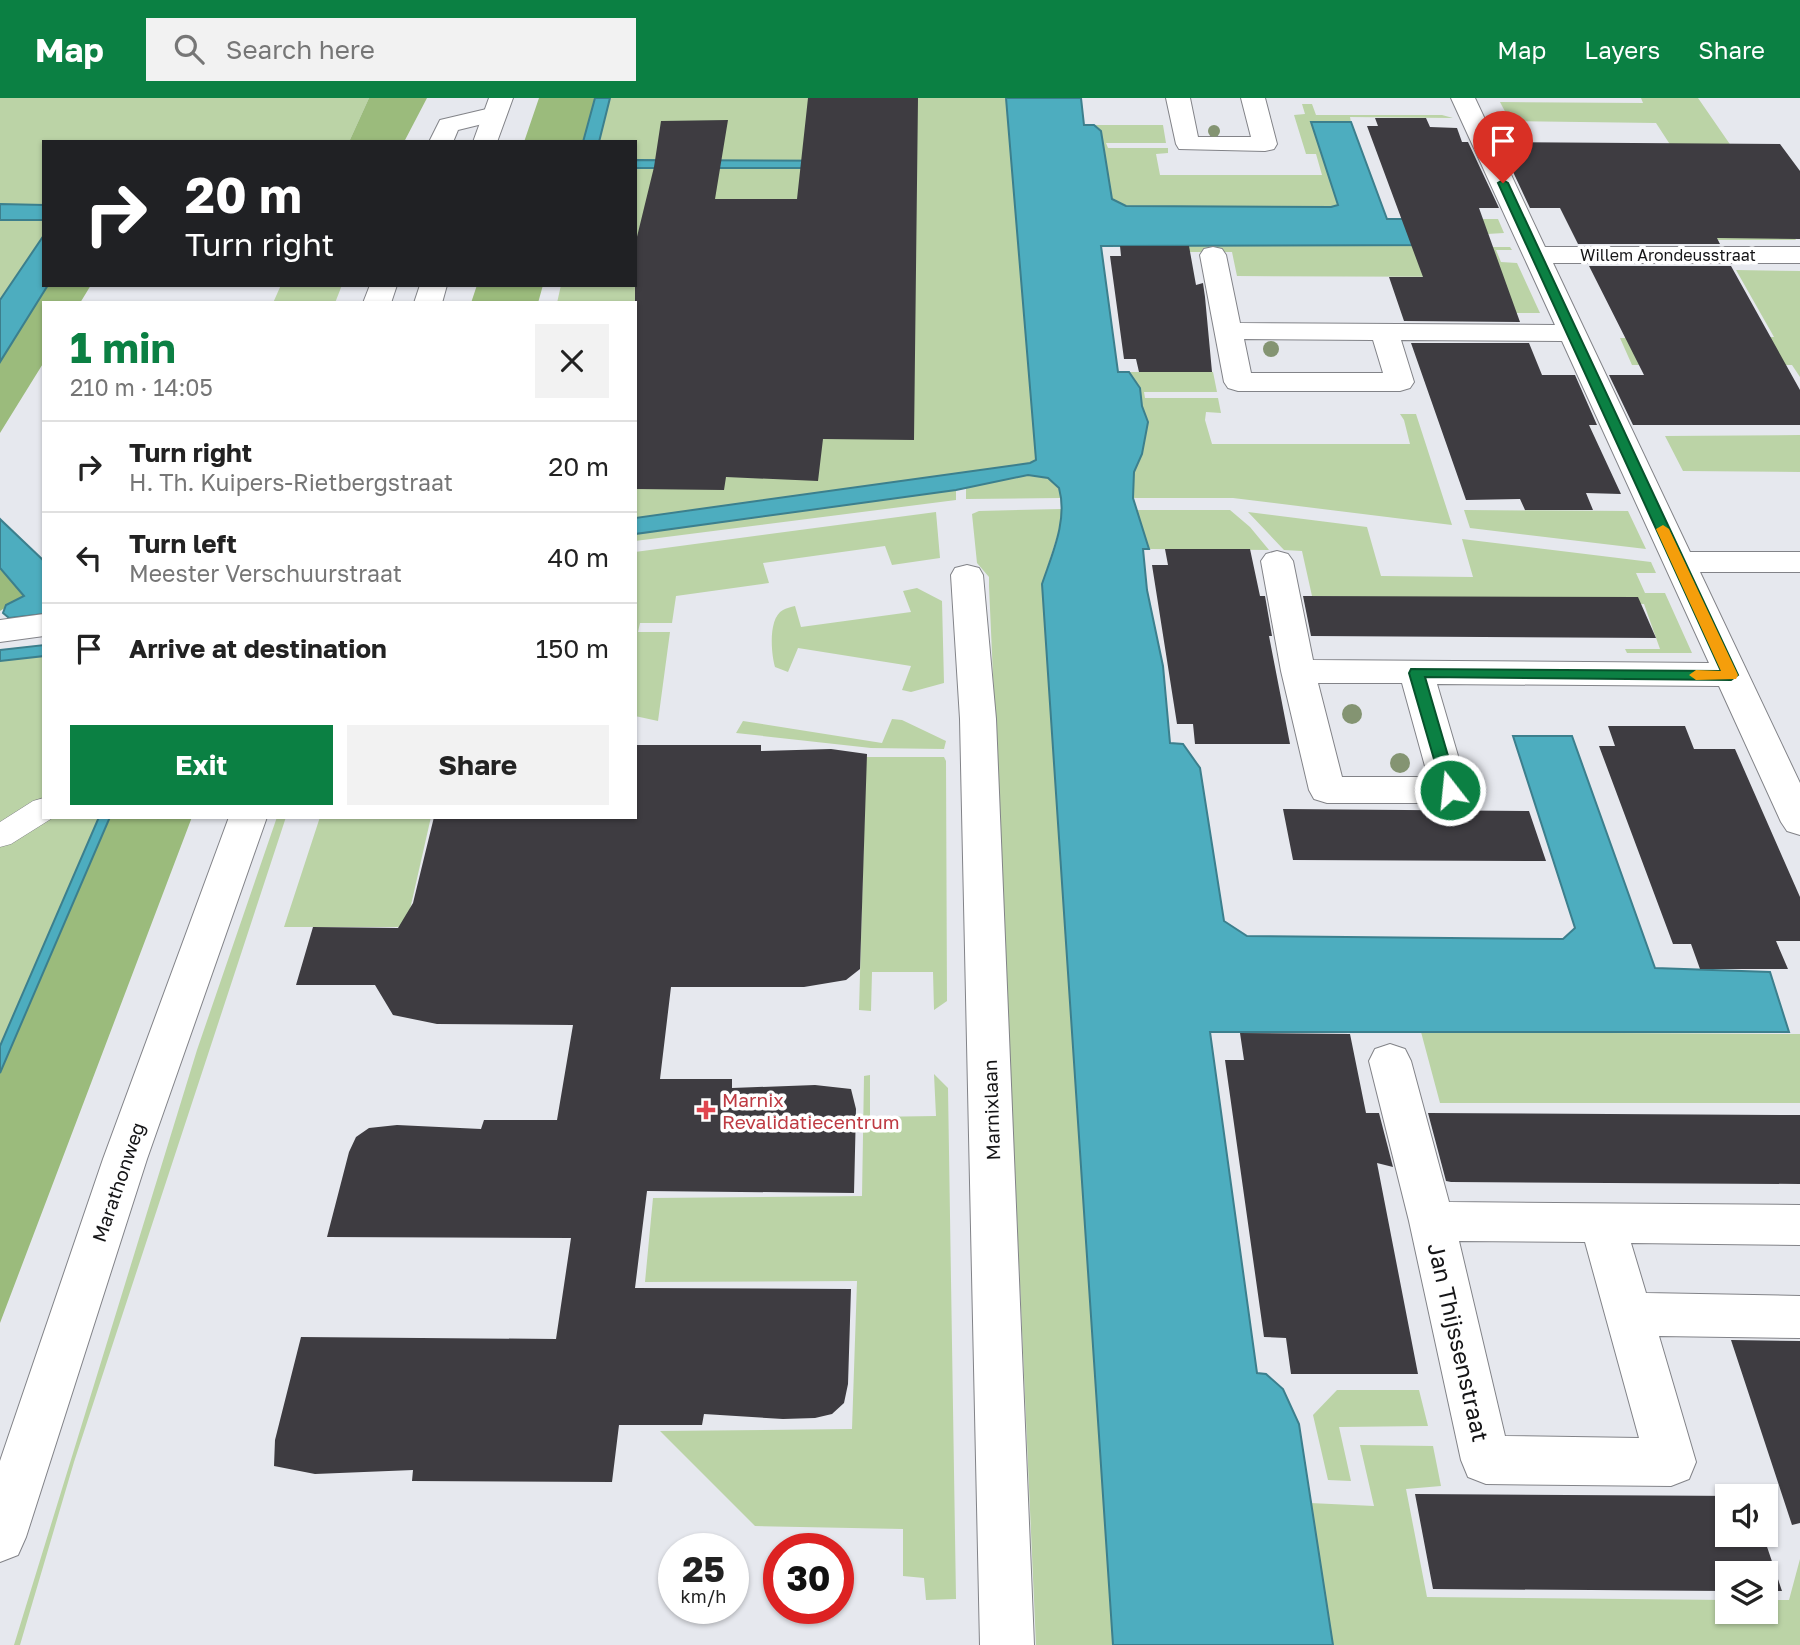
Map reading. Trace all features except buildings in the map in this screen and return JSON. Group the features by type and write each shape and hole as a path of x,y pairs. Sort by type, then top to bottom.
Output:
{"street":[{"path":"1178,98 1188,144 1265,144 1253,98"},
{"path":"1463,98 1800,822"},
{"path":"442,140 448,125 498,106"},
{"path":"486,140 498,106"},
{"path":"1213,255 1238,382 1400,382 1384,331"},
{"name":"Willem Arondeusstraat","path":"1536,255 1800,255"},
{"path":"1227,331 1571,333"},
{"path":"1277,561 1298,671 1327,790 1450,790 1416,673"},
{"path":"1678,562 1800,562"},
{"name":"Marnixlaan","path":"967,575 978,733 1007,1645"},
{"path":"0,631 42,625"},
{"path":"1298,671 1731,675"},
{"name":"Marathonweg","path":"0,1537 125,1159 245,821"},
{"name":"Jan Thijssenstraat","path":"1390,1061 1432,1221 1486,1460 1671,1462 1603,1224"},
{"name":"Jan Thijssenstraat","path":"1432,1221 1800,1225"},
{"path":"1629,1314 1800,1317"}],"lane":[{"path":"0,835 42,810"}],"green space":[{"path":"0,98 369,98 350,140 42,140 42,205 0,204"},
{"path":"369,98 427,98 405,140 350,140"},
{"path":"539,98 595,98 584,140 525,140"},
{"path":"610,98 1006,98 1036,460 1030,463 637,518 637,301 557,301 561,287 637,287 637,168 903,168 904,161 637,160 637,140 600,140"},
{"path":"1641,98 1698,98 1796,240 1718,240 1692,194 1686,169 1656,123 1510,121 1500,102 1643,103"},
{"path":"1302,104 1312,104 1316,115 1442,115 1453,118 1350,117 1351,122 1312,122 1339,205 1331,207 1126,206 1112,199 1101,131 1094,125 1163,125 1166,143 1106,143 1108,148 1168,148 1168,153 1156,154 1160,175 1322,175 1316,154 1306,154 1294,115 1305,114"},
{"path":"1458,219 1498,219 1504,233 1487,234 1492,247 1510,247 1512,250 1496,250 1501,262 1517,263 1540,313 1489,313 1500,277 1237,276 1232,252 1190,252 1183,246"},
{"path":"0,220 42,220 42,238 0,300"},
{"path":"1736,270 1800,271 1800,377 1792,365 1632,365 1620,338 1774,337"},
{"path":"47,287 90,287 81,301 42,301 42,365 0,433 0,362"},
{"path":"280,287 341,287 336,301 274,301"},
{"path":"476,287 542,287 539,301 472,301"},
{"path":"1129,372 1213,372 1217,392 1144,392 1145,398 1218,398 1221,413 1206,412 1205,420 1212,444 1410,444 1400,414 1416,414 1452,525 1233,498 1133,498 1134,472 1142,454 1148,422 1142,406 1140,388"},
{"path":"1800,435 1800,472 1683,471 1665,436"},
{"path":"1028,475 1052,481 1059,488 1060,498 966,499 966,487"},
{"path":"956,490 956,500 637,541 637,534"},
{"path":"1062,509 1060,527 1042,584 1113,1645 1036,1645 989,577 977,563 972,514 979,511"},
{"path":"1134,510 1230,510 1250,527 1269,550 1149,549"},
{"path":"1464,510 1628,511 1646,549 1470,528"},
{"path":"936,512 940,558 892,565 885,546 763,563 769,583 676,596 672,623 640,623 638,632 670,632 658,721 637,716 637,552"},
{"path":"1248,512 1367,527 1381,576 1473,577 1462,539 1651,562 1656,573 1636,573 1645,593 1665,593 1692,653 1627,653 1625,649 1660,649 1644,604 1312,596 1302,551 1284,550"},
{"path":"0,568 24,596 0,611"},
{"path":"917,588 942,601 944,683 911,692 902,690 911,666 798,648 788,672 775,667 772,653 773,628 778,614 784,609 795,606 801,627 911,612 903,591"},
{"path":"42,656 42,819 98,819 0,1046 0,661"},
{"path":"892,719 902,720 946,741 944,749 871,748 736,733 743,721 882,743"},
{"path":"866,757 944,757 946,761 947,1001 934,1010 933,972 872,972 871,1011 859,1010"},
{"path":"109,819 191,819 0,1323 0,1073"},
{"path":"276,819 285,819 74,1462 20,1645 14,1645 197,1050"},
{"path":"319,819 431,819 406,927 284,927"},
{"path":"1421,1032 1800,1034 1800,1103 1440,1103"},
{"path":"934,1074 948,1088 956,1599 926,1600 924,1578 903,1576 903,1529 755,1526 660,1431 852,1429 857,1281 645,1282 653,1198 862,1196 864,1076 870,1075 870,1117 936,1116"},
{"path":"1337,1390 1419,1390 1428,1426 1339,1427 1351,1481 1328,1480 1313,1415"},
{"path":"1360,1445 1433,1446 1441,1486 1406,1489 1427,1597 1715,1600 1715,1624 1778,1624 1778,1600 1789,1600 1800,1559 1800,1645 1333,1645 1310,1503 1374,1506"}],"water":[{"path":"595,98 610,98 600,140 584,140"},
{"path":"1006,98 1081,98 1084,125 1094,125 1101,131 1112,199 1126,206 1338,205 1311,122 1351,122 1387,219 1458,219 1462,245 1101,246 1118,372 1129,372 1140,388 1142,406 1148,422 1142,454 1134,472 1133,498 1149,549 1143,549 1147,590 1163,666 1170,743 1183,744 1200,768 1224,921 1247,936 1563,939 1575,928 1513,736 1572,736 1655,968 1770,972 1789,1032 1210,1032 1257,1373 1266,1374 1283,1389 1299,1424 1333,1645 1113,1645 1042,584 1060,525 1062,512 1059,488 1048,478 1028,475 956,490 637,534 637,518 1030,463 1036,460"},
{"path":"637,160 904,161 903,168 637,168"},
{"path":"0,204 42,205 42,220 0,220"},
{"path":"42,238 42,287 47,287 0,362 0,300"},
{"path":"0,519 42,559 42,614 9,618 3,613 6,605 24,596 0,568"},
{"path":"42,645 42,656 0,661 0,650"},
{"path":"98,819 109,819 0,1073 0,1046"}],"slow traffic":[{"path":"1663,529 1731,675 1696,675"}],"place":[{"name":"Marnix Revalidatiecentrum","path":"706,1110"}],"route":[{"path":"1450,790 1416,673 1731,675 1503,183"}]}
